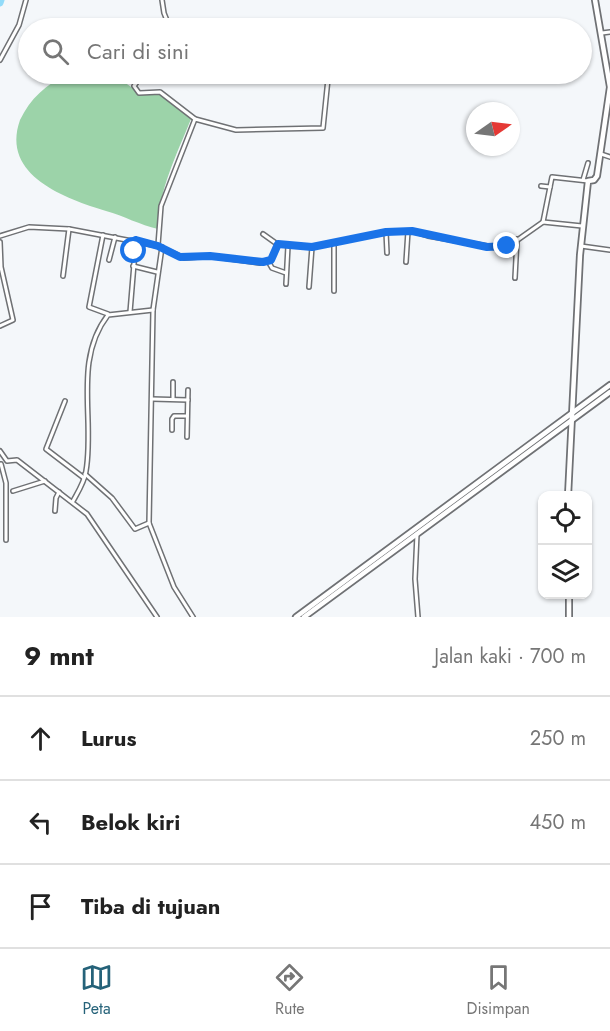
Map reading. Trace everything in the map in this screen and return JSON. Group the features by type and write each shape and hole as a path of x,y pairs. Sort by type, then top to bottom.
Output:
{"street":[{"path":"21,18 26,0"},
{"path":"162,0 166,18"},
{"path":"543,222 554,177 586,181 594,180 597,176 609,106 607,51 595,0"},
{"path":"0,60 18,28"},
{"path":"602,33 610,32"},
{"path":"136,84 134,86 139,93 160,92 195,119 236,130 323,128 327,84"},
{"path":"193,617 174,587 150,523 153,310 162,226 161,206 195,119"},
{"path":"599,154 610,157"},
{"path":"568,491 582,226 588,163"},
{"path":"541,186 550,187"},
{"path":"263,234 277,244 312,247 386,232 408,231 487,247 505,247 543,222 582,226"},
{"path":"0,236 28,226 69,229 160,246 180,257 210,256 268,261"},
{"path":"63,276 69,229"},
{"path":"406,262 408,231"},
{"path":"386,232 387,253"},
{"path":"103,236 89,307 110,314 153,310"},
{"path":"109,260 115,237"},
{"path":"515,278 517,239"},
{"path":"130,312 136,240"},
{"path":"0,242 1,267 13,321 0,326"},
{"path":"268,261 277,244"},
{"path":"334,244 334,291"},
{"path":"286,284 288,246"},
{"path":"581,246 610,250"},
{"path":"309,287 312,247"},
{"path":"268,261 272,268 287,273"},
{"path":"133,266 157,272"},
{"path":"73,501 85,476 90,353 110,314"},
{"path":"173,382 173,399"},
{"path":"296,617 610,385"},
{"path":"187,437 188,390"},
{"path":"304,617 610,392"},
{"path":"152,399 188,400"},
{"path":"65,401 46,449 112,498 135,529 150,523"},
{"path":"172,430 174,416 187,416"},
{"path":"0,451 7,460"},
{"path":"6,540 6,483 1,464 7,460 16,460 73,501 91,518 157,617"},
{"path":"13,491 45,481"},
{"path":"55,511 59,492"},
{"path":"0,507 6,507"},
{"path":"417,534 415,579 418,617"},
{"path":"569,599 569,617"}],"green space":[{"path":"51,84 127,84 137,91 160,92 191,119 165,187 158,229 73,200 41,182 28,170 20,156 16,139 24,112"}],"route":[{"path":"134,251 136,240 158,246 180,257 210,256 263,262 271,260 277,244 312,247 347,242 386,232 408,231 487,247 507,246"}]}
